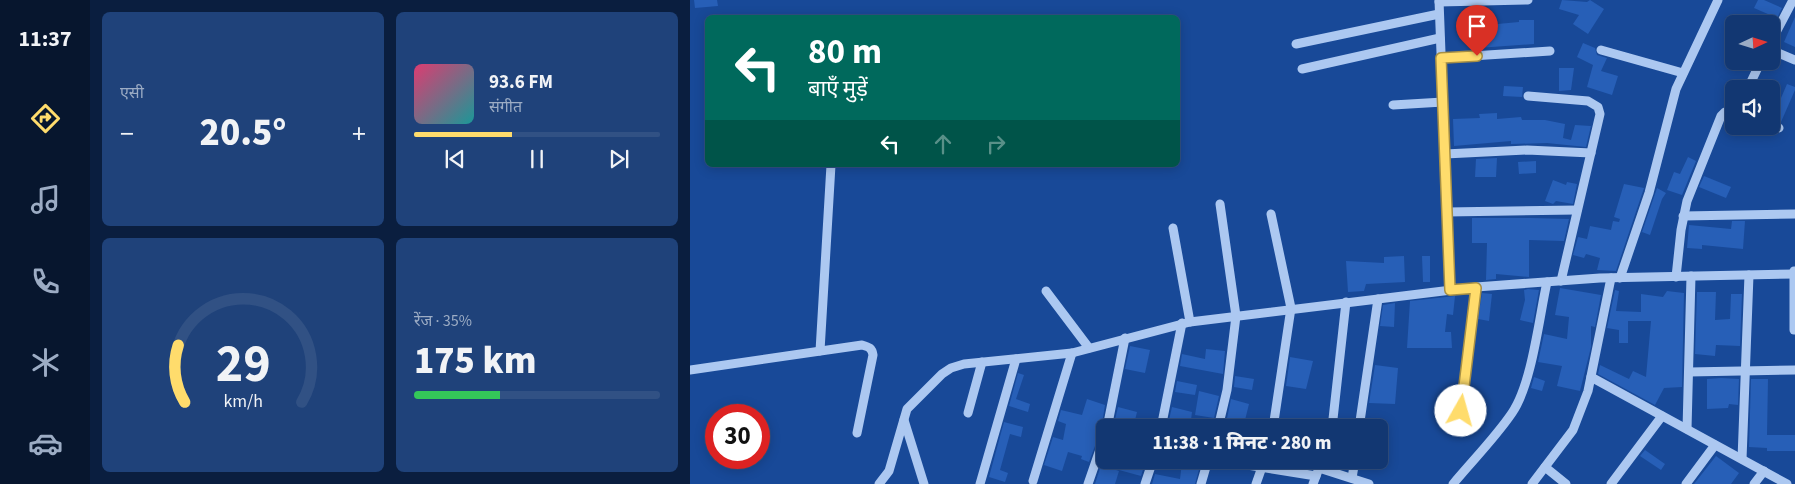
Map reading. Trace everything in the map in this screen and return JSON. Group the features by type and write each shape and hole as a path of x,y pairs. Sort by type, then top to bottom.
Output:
{"street":[{"path":"1450,290 1439,1 1528,0"},
{"path":"1532,484 1573,430 1591,377 1616,278 1649,193 1676,88 1718,0"},
{"path":"1780,25 1793,0"},
{"path":"1296,44 1439,14"},
{"path":"1302,69 1440,38"},
{"path":"1601,50 1683,74"},
{"path":"1441,58 1550,51"},
{"path":"1780,54 1795,60"},
{"path":"1528,96 1594,102 1600,114 1561,281"},
{"path":"1393,105 1443,102"},
{"path":"1676,277 1683,216 1687,200 1721,116 1725,112"},
{"path":"1445,154 1527,150 1591,153"},
{"path":"820,351 831,167"},
{"path":"1220,204 1236,316 1226,390 1220,419"},
{"path":"1447,212 1578,210"},
{"path":"1271,214 1291,308 1275,419"},
{"path":"1683,216 1795,214"},
{"path":"1163,419 1186,323 1173,228"},
{"path":"881,483 889,471 907,409 917,397 951,368 982,362 1072,353 1186,323 1291,308 1450,290 1616,278 1794,272 1794,330"},
{"path":"1742,459 1749,275"},
{"path":"1687,430 1691,276"},
{"path":"1453,484 1513,412 1520,397 1528,373 1547,282"},
{"path":"1461,411 1476,288"},
{"path":"1046,291 1089,348"},
{"path":"1360,419 1378,299"},
{"path":"1333,419 1346,302"},
{"path":"1109,419 1125,338"},
{"path":"690,370 862,345 872,350 857,433"},
{"path":"1033,481 1072,353"},
{"path":"980,484 1016,359"},
{"path":"968,413 982,362"},
{"path":"1689,372 1795,370"},
{"path":"1591,377 1787,484"},
{"path":"1611,484 1662,416"},
{"path":"904,419 924,484"},
{"path":"1686,484 1715,445"},
{"path":"1088,484 1096,461"},
{"path":"1545,467 1566,484"},
{"path":"1145,484 1150,469"},
{"path":"1201,484 1205,469"},
{"path":"1256,484 1261,469"},
{"path":"1284,469 1352,478 1369,484"},
{"path":"1352,478 1354,469"},
{"path":"1754,484 1764,471"}],"building":[{"path":"694,0 717,0 718,6 695,8"},
{"path":"1562,0 1587,2 1590,0 1604,9 1588,34 1573,24 1579,15 1559,9"},
{"path":"1758,0 1764,0 1782,8 1778,15 1770,15 1754,8"},
{"path":"1795,17 1795,47 1784,42"},
{"path":"1519,20 1534,20 1534,44 1478,48 1476,26 1519,22"},
{"path":"1583,43 1595,48 1597,55 1607,58 1601,71 1618,76 1612,95 1587,87 1593,65 1577,57"},
{"path":"1559,68 1574,68 1571,90 1559,91"},
{"path":"1787,84 1795,87 1781,122 1780,122 1780,100"},
{"path":"1504,86 1523,87 1522,97 1503,96"},
{"path":"1497,113 1497,119 1521,117 1522,120 1545,120 1565,124 1563,138 1571,140 1575,125 1591,126 1586,147 1547,143 1511,144 1511,141 1454,146 1453,119 1480,118 1479,114"},
{"path":"1688,157 1696,161 1682,195 1667,190 1674,172 1680,174"},
{"path":"1497,158 1496,177 1475,177 1476,159"},
{"path":"1536,161 1536,173 1519,174 1518,162"},
{"path":"1704,176 1731,187 1726,198 1699,187"},
{"path":"1553,180 1566,185 1567,182 1577,184 1573,204 1556,201 1553,204 1545,201"},
{"path":"1624,184 1644,188 1616,271 1597,270 1600,258 1586,254 1584,258 1573,255 1578,237 1587,239 1590,226 1611,230 1613,221 1619,222 1620,219 1614,217"},
{"path":"1657,188 1666,193 1662,199 1650,235 1642,232"},
{"path":"1472,218 1569,219 1564,241 1529,240 1529,277 1496,274 1496,279 1486,280 1487,243 1472,243"},
{"path":"1732,221 1745,221 1743,249 1702,245 1702,249 1687,248 1689,225 1731,229"},
{"path":"1404,256 1405,282 1366,284 1364,291 1348,292 1346,261 1384,263 1384,257"},
{"path":"1422,256 1430,256 1430,282 1423,282"},
{"path":"1560,288 1601,295 1595,327 1591,326 1591,347 1580,391 1557,386 1562,366 1538,362 1544,334 1567,339 1569,317 1555,315"},
{"path":"1524,290 1539,290 1533,323 1520,320 1525,300"},
{"path":"1615,290 1619,291 1616,311 1641,312 1641,294 1663,297 1667,291 1684,293 1682,387 1664,388 1655,405 1598,374 1600,365 1629,379 1633,371 1646,377 1651,321 1628,321 1628,343 1619,343 1619,330 1607,328"},
{"path":"1697,292 1716,292 1715,320 1730,319 1731,294 1742,294 1740,346 1716,345 1715,356 1695,354"},
{"path":"1482,293 1492,294 1489,321 1478,319"},
{"path":"1455,296 1453,315 1447,314 1445,332 1451,332 1452,348 1407,348 1410,301"},
{"path":"1395,303 1394,327 1380,326 1383,305"},
{"path":"1130,346 1150,350 1145,373 1125,369"},
{"path":"1206,349 1225,351 1223,374 1180,366 1182,354 1205,359"},
{"path":"1290,357 1313,361 1306,389 1286,386"},
{"path":"1375,365 1398,368 1395,404 1369,403"},
{"path":"1018,373 1024,375 1016,399 1030,404 1028,412 1009,406"},
{"path":"1235,376 1254,379 1252,390 1234,387"},
{"path":"1534,377 1545,381 1542,391 1531,388"},
{"path":"1707,379 1739,379 1738,405 1729,404 1728,408 1707,409"},
{"path":"1751,379 1768,379 1767,435 1795,435 1795,451 1767,451 1767,448 1749,447"},
{"path":"1177,381 1197,385 1195,395 1175,392"},
{"path":"1199,391 1219,396 1214,418 1195,415"},
{"path":"1087,399 1105,405 1103,419 1096,419 1096,443 1089,462 1081,459 1082,456 1068,452 1062,471 1044,465 1053,437 1063,440 1066,424 1058,421 1061,410 1082,415"},
{"path":"1231,399 1249,404 1245,419 1227,419"},
{"path":"1118,407 1137,412 1135,419 1115,419"},
{"path":"1172,407 1192,412 1191,419 1169,419"},
{"path":"1004,422 1023,427 1021,437 1010,434 1000,470 1008,473 1005,482 989,477"},
{"path":"1645,450 1665,464 1661,470 1640,456"},
{"path":"1716,456 1739,473 1731,484 1694,484"},
{"path":"1100,469 1119,471 1115,484 1095,484"},
{"path":"1119,469 1143,469 1141,476"},
{"path":"1181,469 1199,469 1195,484 1152,484 1155,474 1180,479"}],"route":[{"path":"1461,411 1476,288 1450,290 1441,58 1477,56"}]}
